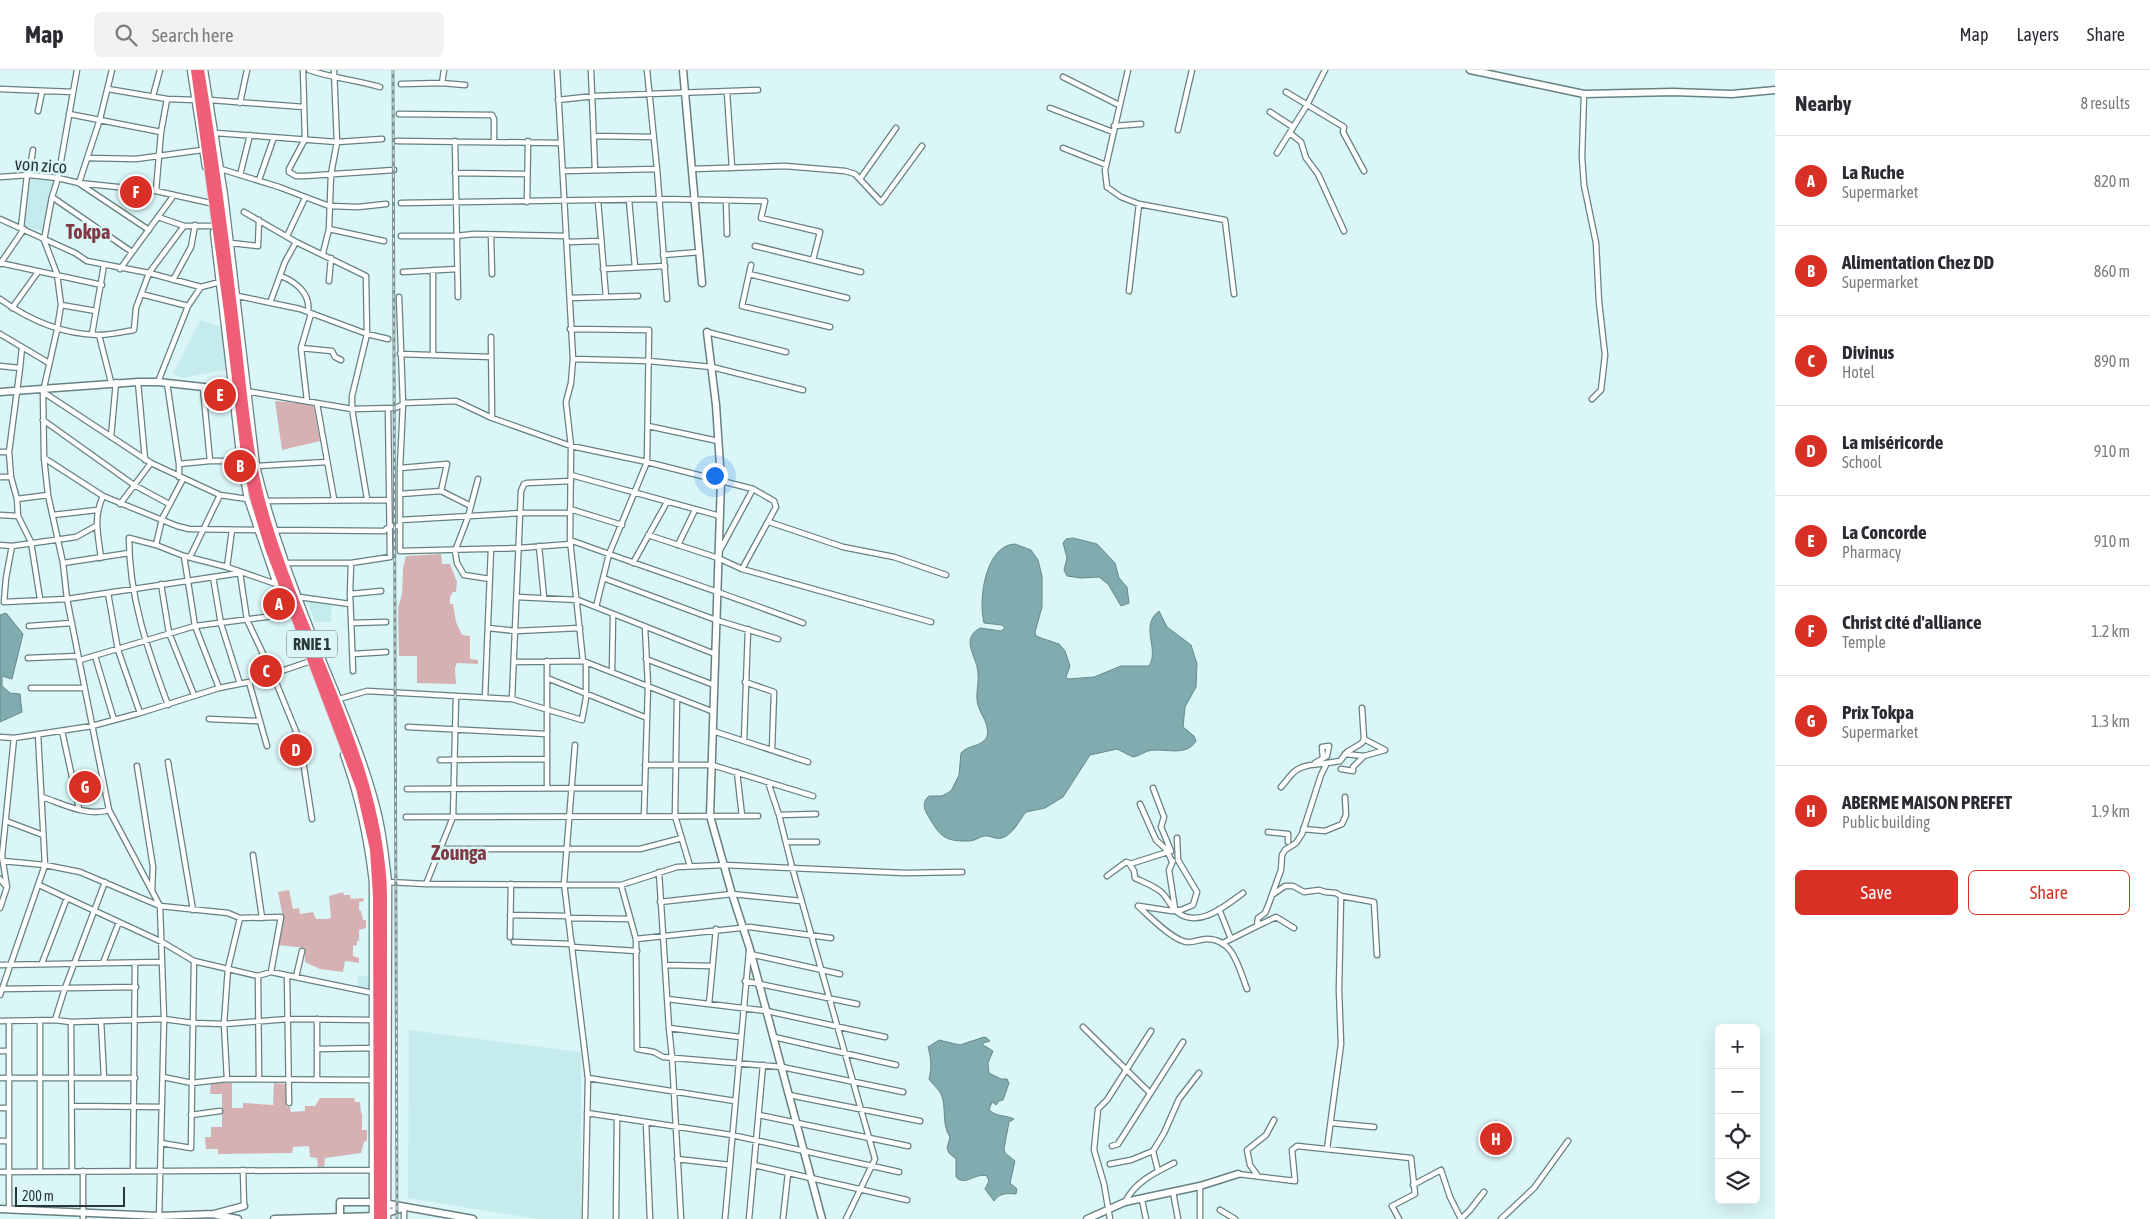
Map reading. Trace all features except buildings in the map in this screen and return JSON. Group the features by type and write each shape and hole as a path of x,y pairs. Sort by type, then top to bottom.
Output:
{"highway":[{"name":"RNIE 1","path":"195,70 240,391 252,462 261,499 292,591 337,700 368,796 382,867 380,1217"},
{"name":"RNIE 1","path":"200,70 219,196 246,462 255,501 282,583 337,723 360,788 371,836 377,881 380,1203"}],"street":[{"path":"77,70 58,178 44,240 57,274 61,306 58,330 43,390 44,458 48,495 63,563 67,599 109,810 160,906 164,1019 159,1218"},
{"path":"79,183 89,158 112,70"},
{"path":"153,96 160,70"},
{"path":"190,70 220,282 240,391 257,466 286,563 376,803 389,882 380,1203"},
{"path":"205,70 216,133 238,296 240,461 247,499 276,584 290,614 349,771 366,836 372,882 371,1170 380,1203"},
{"path":"240,103 248,70"},
{"path":"303,70 305,139 289,169 290,172 296,176 394,170"},
{"path":"309,70 334,78 358,80 380,87"},
{"path":"323,254 329,229 331,174 337,142 334,70"},
{"path":"442,83 444,70"},
{"path":"337,700 367,691 512,699 582,720 586,694 585,662 571,542 571,446 566,402 571,383 572,359 557,70"},
{"path":"591,70 594,96 595,170"},
{"path":"647,70 660,200 667,299"},
{"path":"683,70 702,282"},
{"path":"1128,70 1112,132 1106,165 1107,187 1121,197 1140,204 1225,220 1234,294"},
{"path":"1178,130 1192,70"},
{"path":"1277,153 1307,105 1324,70"},
{"path":"1470,70 1584,94 1673,92 1732,94 1775,90"},
{"path":"1063,78 1119,105"},
{"path":"401,84 442,83 465,86"},
{"path":"0,89 73,92"},
{"path":"108,89 167,99 195,100"},
{"path":"558,100 594,96 758,90"},
{"path":"38,111 42,92"},
{"path":"727,92 732,168"},
{"path":"1286,92 1344,127 1343,132 1364,171"},
{"path":"1584,94 1582,157 1584,185 1596,243 1599,302 1605,355 1600,390 1592,399"},
{"path":"156,190 161,132 167,99"},
{"path":"210,100 304,107"},
{"path":"1050,108 1112,132"},
{"path":"1270,112 1293,127"},
{"path":"69,114 161,132"},
{"path":"399,114 492,116 494,119 494,141"},
{"path":"1114,126 1142,124"},
{"path":"860,178 896,128"},
{"path":"216,133 337,142 382,139"},
{"path":"1290,133 1301,142 1306,158 1318,174 1344,231"},
{"path":"240,175 250,135"},
{"path":"595,136 653,137"},
{"path":"259,180 274,137"},
{"path":"397,141 560,142"},
{"path":"455,141 458,297"},
{"path":"527,202 528,141"},
{"path":"692,169 785,166 845,171 855,174 860,178 881,202 922,146"},
{"path":"1063,148 1106,165"},
{"path":"33,150 22,228 0,263 102,285"},
{"path":"89,158 124,160 202,150"},
{"path":"563,171 657,169"},
{"path":"221,170 259,180 329,206 358,207 386,204"},
{"path":"455,173 526,174"},
{"name":"von zico","path":"0,177 28,175 58,178 79,183"},
{"path":"79,183 156,190 210,203"},
{"path":"79,183 149,230"},
{"path":"120,269 174,195"},
{"path":"52,198 132,252"},
{"path":"287,236 305,198"},
{"path":"629,200 635,268"},
{"path":"401,203 629,200 765,201 761,218 820,232 814,260"},
{"path":"598,201 606,297"},
{"path":"726,202 727,234"},
{"path":"1129,290 1140,204"},
{"path":"244,212 296,242 366,276 367,334 352,396 352,409 367,499"},
{"path":"158,216 184,226 213,226"},
{"path":"0,219 75,253 87,261 120,269 149,273 201,287 220,282"},
{"path":"231,243 258,246 259,220"},
{"path":"173,280 192,247 195,225"},
{"path":"0,299 12,308 58,330 99,335 134,330 136,308 149,273 184,226"},
{"path":"329,229 384,241"},
{"path":"401,236 456,236 474,234 566,236"},
{"path":"491,235 492,274"},
{"path":"567,242 601,241"},
{"path":"270,303 296,242"},
{"path":"755,246 861,272"},
{"path":"664,254 700,252"},
{"path":"329,281 331,258"},
{"path":"92,334 104,265"},
{"path":"751,265 742,306 830,327"},
{"path":"603,269 665,266"},
{"path":"403,272 458,269"},
{"path":"433,270 433,356"},
{"path":"12,308 38,272"},
{"path":"749,274 847,298"},
{"path":"281,276 293,281 306,296 309,304 308,312 311,314 301,348 307,401"},
{"path":"158,382 188,306 201,287"},
{"path":"141,294 188,306"},
{"path":"238,296 311,314 367,334 388,339"},
{"path":"570,298 638,296"},
{"path":"399,297 402,404 400,551 520,548 571,542 717,591 802,623"},
{"path":"61,306 96,311"},
{"path":"570,329 649,330 647,462 609,554 596,608"},
{"path":"786,352 707,332 712,367 721,481 710,816 767,1011 822,1219"},
{"path":"0,334 49,363"},
{"path":"99,335 114,382 111,437"},
{"path":"491,337 492,418"},
{"path":"22,346 9,452 11,477 17,499 18,516 31,542 40,599"},
{"path":"301,348 332,351 335,357 341,360"},
{"path":"400,354 491,357"},
{"path":"572,359 649,361 712,367 803,390"},
{"path":"0,366 20,368"},
{"path":"0,392 43,390 114,382 158,382 240,391 352,409 395,408 402,404 453,400 492,418 571,446 647,462 753,489 775,504 776,507 742,569"},
{"path":"138,382 145,460"},
{"path":"156,545 162,519 181,478 167,383"},
{"path":"203,388 210,460"},
{"path":"43,390 145,460 220,495 247,499"},
{"path":"317,404 334,499"},
{"path":"286,563 351,563 390,557 388,408"},
{"path":"43,420 134,485 169,504"},
{"path":"648,426 718,441"},
{"path":"0,452 9,452"},
{"path":"44,458 103,496 183,528 257,530"},
{"path":"179,464 210,460 240,461"},
{"path":"257,466 327,462"},
{"path":"120,504 151,463"},
{"path":"400,468 446,464 441,491"},
{"path":"571,475 720,516"},
{"path":"0,477 11,477"},
{"path":"478,479 468,517 455,550 457,563 464,575 490,580"},
{"path":"512,699 522,491 524,484 571,481"},
{"path":"718,556 753,489"},
{"path":"400,494 441,491 471,506"},
{"path":"17,499 48,495"},
{"path":"219,688 194,626 187,580 187,557 220,495"},
{"path":"101,558 96,526 97,510 103,496"},
{"path":"266,501 389,500"},
{"path":"633,563 667,502"},
{"path":"53,515 97,510"},
{"path":"678,545 695,510"},
{"path":"400,520 570,511 622,525"},
{"path":"0,515 18,516"},
{"path":"769,522 843,546 894,557 946,575"},
{"path":"0,545 12,546 76,537 96,526"},
{"path":"275,530 384,531 390,526 400,526"},
{"path":"227,567 232,530"},
{"path":"648,536 718,556 742,569 931,622"},
{"path":"168,705 144,641 134,588 128,538 156,545 187,557 227,567 276,584"},
{"path":"12,546 4,602 67,599 240,573"},
{"path":"539,546 544,598"},
{"path":"485,698 491,549"},
{"path":"63,563 129,553"},
{"path":"351,563 350,604 354,671"},
{"path":"240,573 247,620 273,675 300,741 312,819"},
{"path":"213,576 221,624 240,684"},
{"path":"0,579 6,578"},
{"path":"604,578 716,620 778,639"},
{"path":"161,584 169,633 194,695"},
{"path":"108,592 118,650 140,713"},
{"path":"350,594 381,592"},
{"path":"299,597 350,604"},
{"path":"518,598 578,600 715,654"},
{"path":"28,658 79,658 95,656 194,626 290,614"},
{"path":"612,672 614,615"},
{"path":"351,623 386,622"},
{"path":"29,626 72,623"},
{"path":"644,816 648,686 645,627"},
{"path":"488,628 516,631 580,628"},
{"path":"744,741 748,629"},
{"path":"353,654 386,652"},
{"path":"95,656 114,720"},
{"path":"646,659 714,685"},
{"path":"547,661 547,788"},
{"path":"0,737 14,738 92,726 168,705 194,695 273,675 308,662"},
{"path":"514,662 585,662 714,712"},
{"path":"547,678 646,718"},
{"path":"249,682 258,721 267,746"},
{"path":"745,682 774,692 772,750"},
{"path":"31,688 84,688"},
{"path":"426,884 453,817 456,697"},
{"path":"677,698 675,816 690,866"},
{"path":"1315,763 1340,761 1345,754 1362,744 1364,738 1362,708"},
{"path":"209,719 258,721"},
{"path":"408,727 546,734"},
{"path":"62,731 79,810"},
{"path":"713,731 808,762"},
{"path":"0,995 45,865 38,734"},
{"path":"0,908 7,887 2,858 14,738"},
{"path":"1345,754 1364,756 1385,750 1364,738"},
{"path":"575,745 564,884 588,1078 585,1219"},
{"path":"1341,769 1353,771 1353,767 1364,756"},
{"path":"1281,787 1292,773 1323,758"},
{"path":"440,760 546,760"},
{"path":"168,762 193,910"},
{"path":"1285,850 1296,843 1301,836 1321,775 1327,763"},
{"path":"645,765 712,765 813,796"},
{"path":"137,766 153,867 152,891"},
{"path":"737,772 742,816"},
{"path":"768,782 780,815 801,901 875,1159 846,1219"},
{"path":"407,789 645,788"},
{"path":"1153,788 1164,817 1161,827 1171,851 1169,853"},
{"path":"42,797 79,810 99,814 109,810"},
{"path":"1304,829 1325,831 1342,824 1346,815 1345,797"},
{"path":"1140,804 1156,840 1169,853 1172,862"},
{"path":"780,815 816,814"},
{"path":"406,817 758,816"},
{"path":"6,821 43,835"},
{"path":"1257,926 1258,918 1265,913 1272,895 1288,842 1288,834 1268,832"},
{"path":"1288,842 1301,836"},
{"path":"441,849 640,849 682,838"},
{"path":"1177,838 1178,856 1197,892 1192,905 1175,911 1138,906 1177,938 1187,942 1209,939 1223,943 1233,951 1247,989"},
{"path":"786,842 817,842"},
{"path":"1107,876 1126,862 1130,864 1156,855 1169,853"},
{"path":"253,855 262,918"},
{"path":"1175,911 1169,870 1172,862 1178,856"},
{"path":"2,858 80,872 160,906 228,914 240,918 281,917 271,972"},
{"path":"1130,864 1135,878 1162,892 1175,911 1186,918 1198,919 1220,909 1243,893"},
{"path":"389,882 426,884 621,885 659,872 690,866 725,865 905,873 962,872"},
{"path":"659,872 681,1219"},
{"path":"0,879 7,887"},
{"path":"55,1020 105,882"},
{"path":"510,937 511,884"},
{"path":"621,885 636,939 637,1049 654,1052 663,1057 782,1067 903,1092"},
{"path":"39,886 162,942 194,961 258,976 271,972 373,993"},
{"path":"1272,895 1285,886 1292,886 1304,892 1319,890 1336,892 1341,896 1374,902 1377,955"},
{"path":"660,902 732,894 801,901"},
{"path":"1327,1149 1341,1044 1341,896"},
{"path":"42,963 67,898"},
{"path":"1220,909 1231,939"},
{"path":"510,915 630,919"},
{"path":"1223,943 1276,917 1294,928"},
{"path":"227,1079 224,1024 228,968 240,918"},
{"path":"103,963 119,922"},
{"path":"636,939 742,927 811,934 831,938"},
{"path":"709,1004 716,929"},
{"path":"514,942 637,951"},
{"path":"296,977 302,951"},
{"path":"750,951 840,974"},
{"path":"725,1219 742,1008 750,951"},
{"path":"161,1143 191,1148 194,961"},
{"path":"0,965 162,962"},
{"path":"133,1171 135,964"},
{"path":"665,965 712,966"},
{"path":"258,976 259,1079"},
{"path":"287,976 289,1103"},
{"path":"746,981 856,1004"},
{"path":"2,989 136,988"},
{"path":"667,999 767,1011 885,1037"},
{"path":"0,1021 40,1022 55,1020 71,1022 164,1019 193,1023 224,1024 257,1023 288,1019 373,1020"},
{"path":"101,1020 104,1078"},
{"path":"317,1020 317,1080"},
{"path":"9,1021 9,1208"},
{"path":"40,1022 40,1172"},
{"path":"71,1022 72,1171"},
{"path":"1083,1027 1150,1093"},
{"path":"669,1028 740,1037"},
{"path":"1110,1219 1109,1208 1094,1150 1098,1109 1107,1100 1151,1031"},
{"path":"774,1037 896,1065"},
{"path":"1112,1146 1118,1144 1183,1042"},
{"path":"317,1049 372,1048"},
{"path":"0,1051 10,1051"},
{"path":"749,1219 763,1065"},
{"path":"1110,1164 1131,1160 1153,1151 1164,1133 1179,1099 1199,1073"},
{"path":"162,1077 192,1083 227,1079 372,1080"},
{"path":"0,1078 135,1078"},
{"path":"588,1078 735,1101"},
{"path":"789,1095 920,1121"},
{"path":"72,1106 162,1106"},
{"path":"0,1108 9,1108"},
{"path":"191,1115 220,1111"},
{"path":"588,1113 732,1135 803,1149 899,1172"},
{"path":"759,1115 908,1146"},
{"path":"616,1219 617,1117"},
{"path":"1258,1176 1250,1165 1247,1150 1266,1135 1274,1120"},
{"path":"646,1122 650,1219"},
{"path":"1331,1123 1374,1127"},
{"path":"1501,1219 1534,1188 1568,1141"},
{"path":"0,1142 9,1142"},
{"path":"1087,1219 1125,1202 1142,1200 1200,1186 1238,1174 1295,1182 1292,1150 1297,1146 1411,1158 1415,1194 1392,1206 1399,1219"},
{"path":"1153,1151 1158,1171"},
{"path":"677,1158 730,1165"},
{"path":"1125,1202 1129,1194 1143,1179 1174,1163"},
{"path":"754,1165 907,1200"},
{"path":"214,1217 244,1206 243,1170"},
{"path":"0,1172 371,1170"},
{"path":"1413,1185 1441,1170 1450,1197 1461,1219 1484,1192"},
{"path":"83,1216 84,1171"},
{"path":"783,1219 788,1173"},
{"path":"1200,1186 1200,1219"},
{"path":"1173,1192 1178,1219"},
{"path":"1142,1200 1146,1219"},
{"path":"340,1217 340,1202 380,1203 473,1219"},
{"path":"274,1219 380,1217 404,1208"},
{"path":"404,1208 404,1219"},
{"path":"0,1209 48,1211 83,1216 214,1217 238,1219"},
{"path":"1220,1210 1235,1219"},
{"path":"48,1211 48,1219"}],"shaded area":[{"path":"29,176 55,178 45,232 24,226"},
{"path":"200,320 222,327 226,370 181,378 173,374"},
{"path":"275,401 310,404 314,407 320,441 282,450"},
{"path":"1073,538 1097,544 1115,563 1119,578 1127,587 1129,603 1121,606 1108,584 1099,577 1081,578 1067,576 1064,570 1067,558 1063,543 1066,539"},
{"path":"1015,544 1031,550 1038,560 1042,576 1042,607 1035,632 1036,636 1059,644 1065,651 1070,666 1066,677 1068,679 1094,677 1121,666 1149,666 1152,659 1151,624 1153,617 1159,611 1167,627 1191,645 1197,664 1196,687 1185,707 1183,727 1194,736 1196,741 1191,746 1180,751 1154,750 1133,757 1117,749 1090,755 1063,797 1045,808 1026,812 1015,828 1003,838 984,836 969,841 953,840 938,832 924,807 925,802 929,796 942,796 951,791 959,775 961,753 967,748 981,743 987,737 986,724 977,701 978,674 970,643 974,633 980,628 1001,631 1005,628 1002,625 984,623 982,613 983,589 990,564 997,554 1005,547"},
{"path":"441,554 442,564 450,564 457,582 456,592 453,592 450,597 450,604 453,604 456,622 462,635 470,636 470,659 478,660 478,664 457,663 455,668 456,684 417,683 417,656 399,656 398,608 402,594 403,569 406,556"},
{"path":"307,601 332,605 331,622 315,622"},
{"path":"6,613 23,634 12,679 2,676 2,686 10,693 20,694 22,712 0,722 0,615"},
{"path":"289,890 293,909 299,908 300,914 313,912 316,919 329,919 331,917 329,896 343,892 344,895 350,895 351,899 363,898 364,901 359,902 359,910 363,920 366,920 366,928 359,930 359,941 357,941 357,945 353,946 353,956 359,958 359,963 345,961 343,972 320,969 305,962 305,948 278,945 283,917 278,892"},
{"path":"358,975 370,977 370,990 357,988"},
{"path":"409,1030 579,1052 581,1054 581,1219 537,1219 408,1198"},
{"path":"984,1037 990,1041 983,1043 983,1045 993,1051 988,1063 989,1073 1001,1079 1007,1079 1009,1083 1003,1100 999,1101 996,1105 992,1102 989,1110 1014,1119 1009,1122 1004,1149 1005,1153 1015,1161 1010,1183 1017,1189 1016,1194 1001,1195 994,1201 985,1189 989,1181 987,1176 983,1175 967,1180 959,1180 956,1177 956,1159 949,1153 947,1148 950,1137 946,1127 943,1099 940,1092 929,1079 931,1063 928,1047 939,1040 960,1045"},
{"path":"211,1083 232,1083 232,1108 243,1108 243,1103 273,1105 274,1083 286,1084 286,1107 290,1107 291,1112 305,1111 305,1106 315,1106 320,1098 354,1098 355,1102 360,1102 362,1130 367,1130 367,1140 364,1142 361,1153 325,1158 324,1167 318,1167 317,1158 310,1157 309,1146 293,1147 292,1153 218,1154 218,1149 206,1149 205,1137 211,1137 211,1127 222,1127 222,1094 210,1094"}],"railway":[{"path":"393,70 397,1219"}],"place":[{"name":"Christ cité d'alliance","path":"136,192"},
{"name":"La Concorde","path":"220,395"},
{"name":"Alimentation Chez DD","path":"240,466"},
{"name":"La Ruche","path":"279,604"},
{"name":"Divinus","path":"266,671"},
{"name":"La miséricorde","path":"296,750"},
{"name":"Prix Tokpa","path":"85,787"},
{"name":"ABERME MAISON PREFET","path":"1496,1139"}],"district":[{"name":"Tokpa","path":"88,231"},
{"name":"Zounga","path":"459,852"}]}
